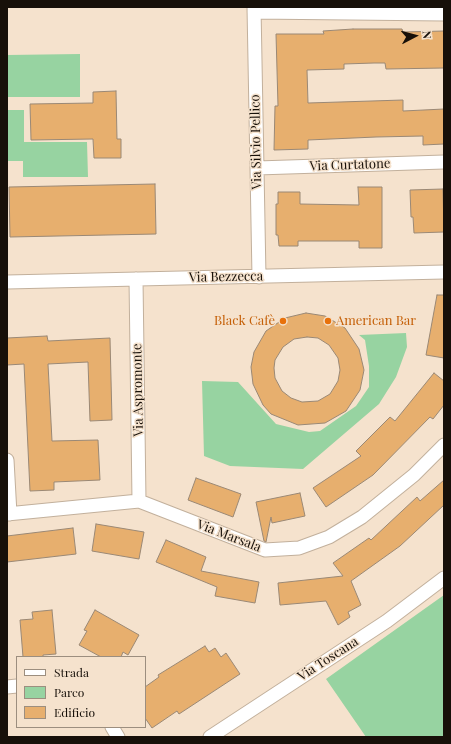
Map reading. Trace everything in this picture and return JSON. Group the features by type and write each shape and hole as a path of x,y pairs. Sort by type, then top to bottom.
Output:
{"street":[{"path":"254,9 444,14"},
{"name":"Via Silvio Pellico","path":"254,9 259,277"},
{"name":"Via Curtatone","path":"257,168 444,162"},
{"name":"Via Bezzecca","path":"7,282 444,272"},
{"name":"Via Aspromonte","path":"136,279 139,501"},
{"name":"Via Marsala","path":"9,514 139,501 265,550 299,548 329,537 362,517 414,475 444,444"},
{"path":"7,460 9,514"},
{"name":"Via Toscana","path":"210,737 387,621 444,578"},
{"path":"113,728 118,737"}],"green space":[{"path":"80,54 80,97 7,97 7,55"},
{"path":"7,110 24,110 24,142 87,142 88,177 23,177 23,161 7,161"},
{"path":"406,333 407,347 396,377 379,404 303,469 230,466 204,456 202,381 238,382 276,424 309,432 320,431 356,406 369,387 369,366 365,340 359,335"},
{"path":"444,595 444,737 366,737 326,679"}],"building":[{"path":"353,29 402,29 403,32 444,31 444,68 386,69 385,63 374,63 344,64 344,69 307,70 308,103 403,100 403,111 444,109 444,144 423,145 423,136 376,137 308,140 308,149 274,150 275,106 278,106 276,34 324,34 323,31"},
{"path":"116,91 117,139 121,139 121,158 94,158 93,139 31,140 30,104 93,103 93,92"},
{"path":"155,184 156,234 10,237 9,187"},
{"path":"358,187 382,187 382,248 359,248 359,241 298,241 298,246 279,246 278,235 276,235 276,204 278,204 278,192 300,192 300,204 359,205"},
{"path":"443,189 444,232 414,233 413,217 411,217 410,190"},
{"path":"437,295 444,295 444,358 426,355"},
{"path":"306,313 325,316 345,328 359,349 364,370 360,390 346,411 325,423 298,425 271,414 263,405 253,384 251,367 254,352 266,331 285,318","holes":["307,337 318,338 329,345 338,358 340,370 338,381 330,394 318,401 302,402 291,398 282,391 275,378 275,360 283,347 294,339"]},
{"path":"47,336 48,341 110,338 112,420 90,421 88,362 48,364 52,441 98,440 100,480 54,482 54,490 30,491 24,364 7,365 7,338"},
{"path":"434,373 444,381 444,405 433,419 430,417 373,475 326,507 313,488 361,456 356,451 390,417 395,421"},
{"path":"196,478 241,494 233,517 188,500"},
{"path":"444,480 444,505 400,546 351,581 361,605 348,612 350,617 338,625 326,601 280,605 278,583 343,576 333,563 369,538 371,540 417,497 420,501"},
{"path":"300,493 305,516 272,523 271,517 266,542 264,541 256,502"},
{"path":"96,524 144,532 139,559 92,551"},
{"path":"73,528 76,554 7,562 7,536"},
{"path":"166,540 206,557 201,571 259,582 255,603 215,596 217,587 156,562"},
{"path":"52,610 56,654 43,656 23,656 20,620 33,619 32,612"},
{"path":"95,610 139,635 128,655 123,652 121,656 99,656 79,645 87,631 84,630"},
{"path":"205,646 209,652 215,648 221,657 226,653 240,674 179,714 177,711 152,728 146,719 146,686 159,677 158,675"}],"place":[{"name":"Black Cafè","path":"283,321"},
{"name":"American Bar","path":"328,321"}]}
